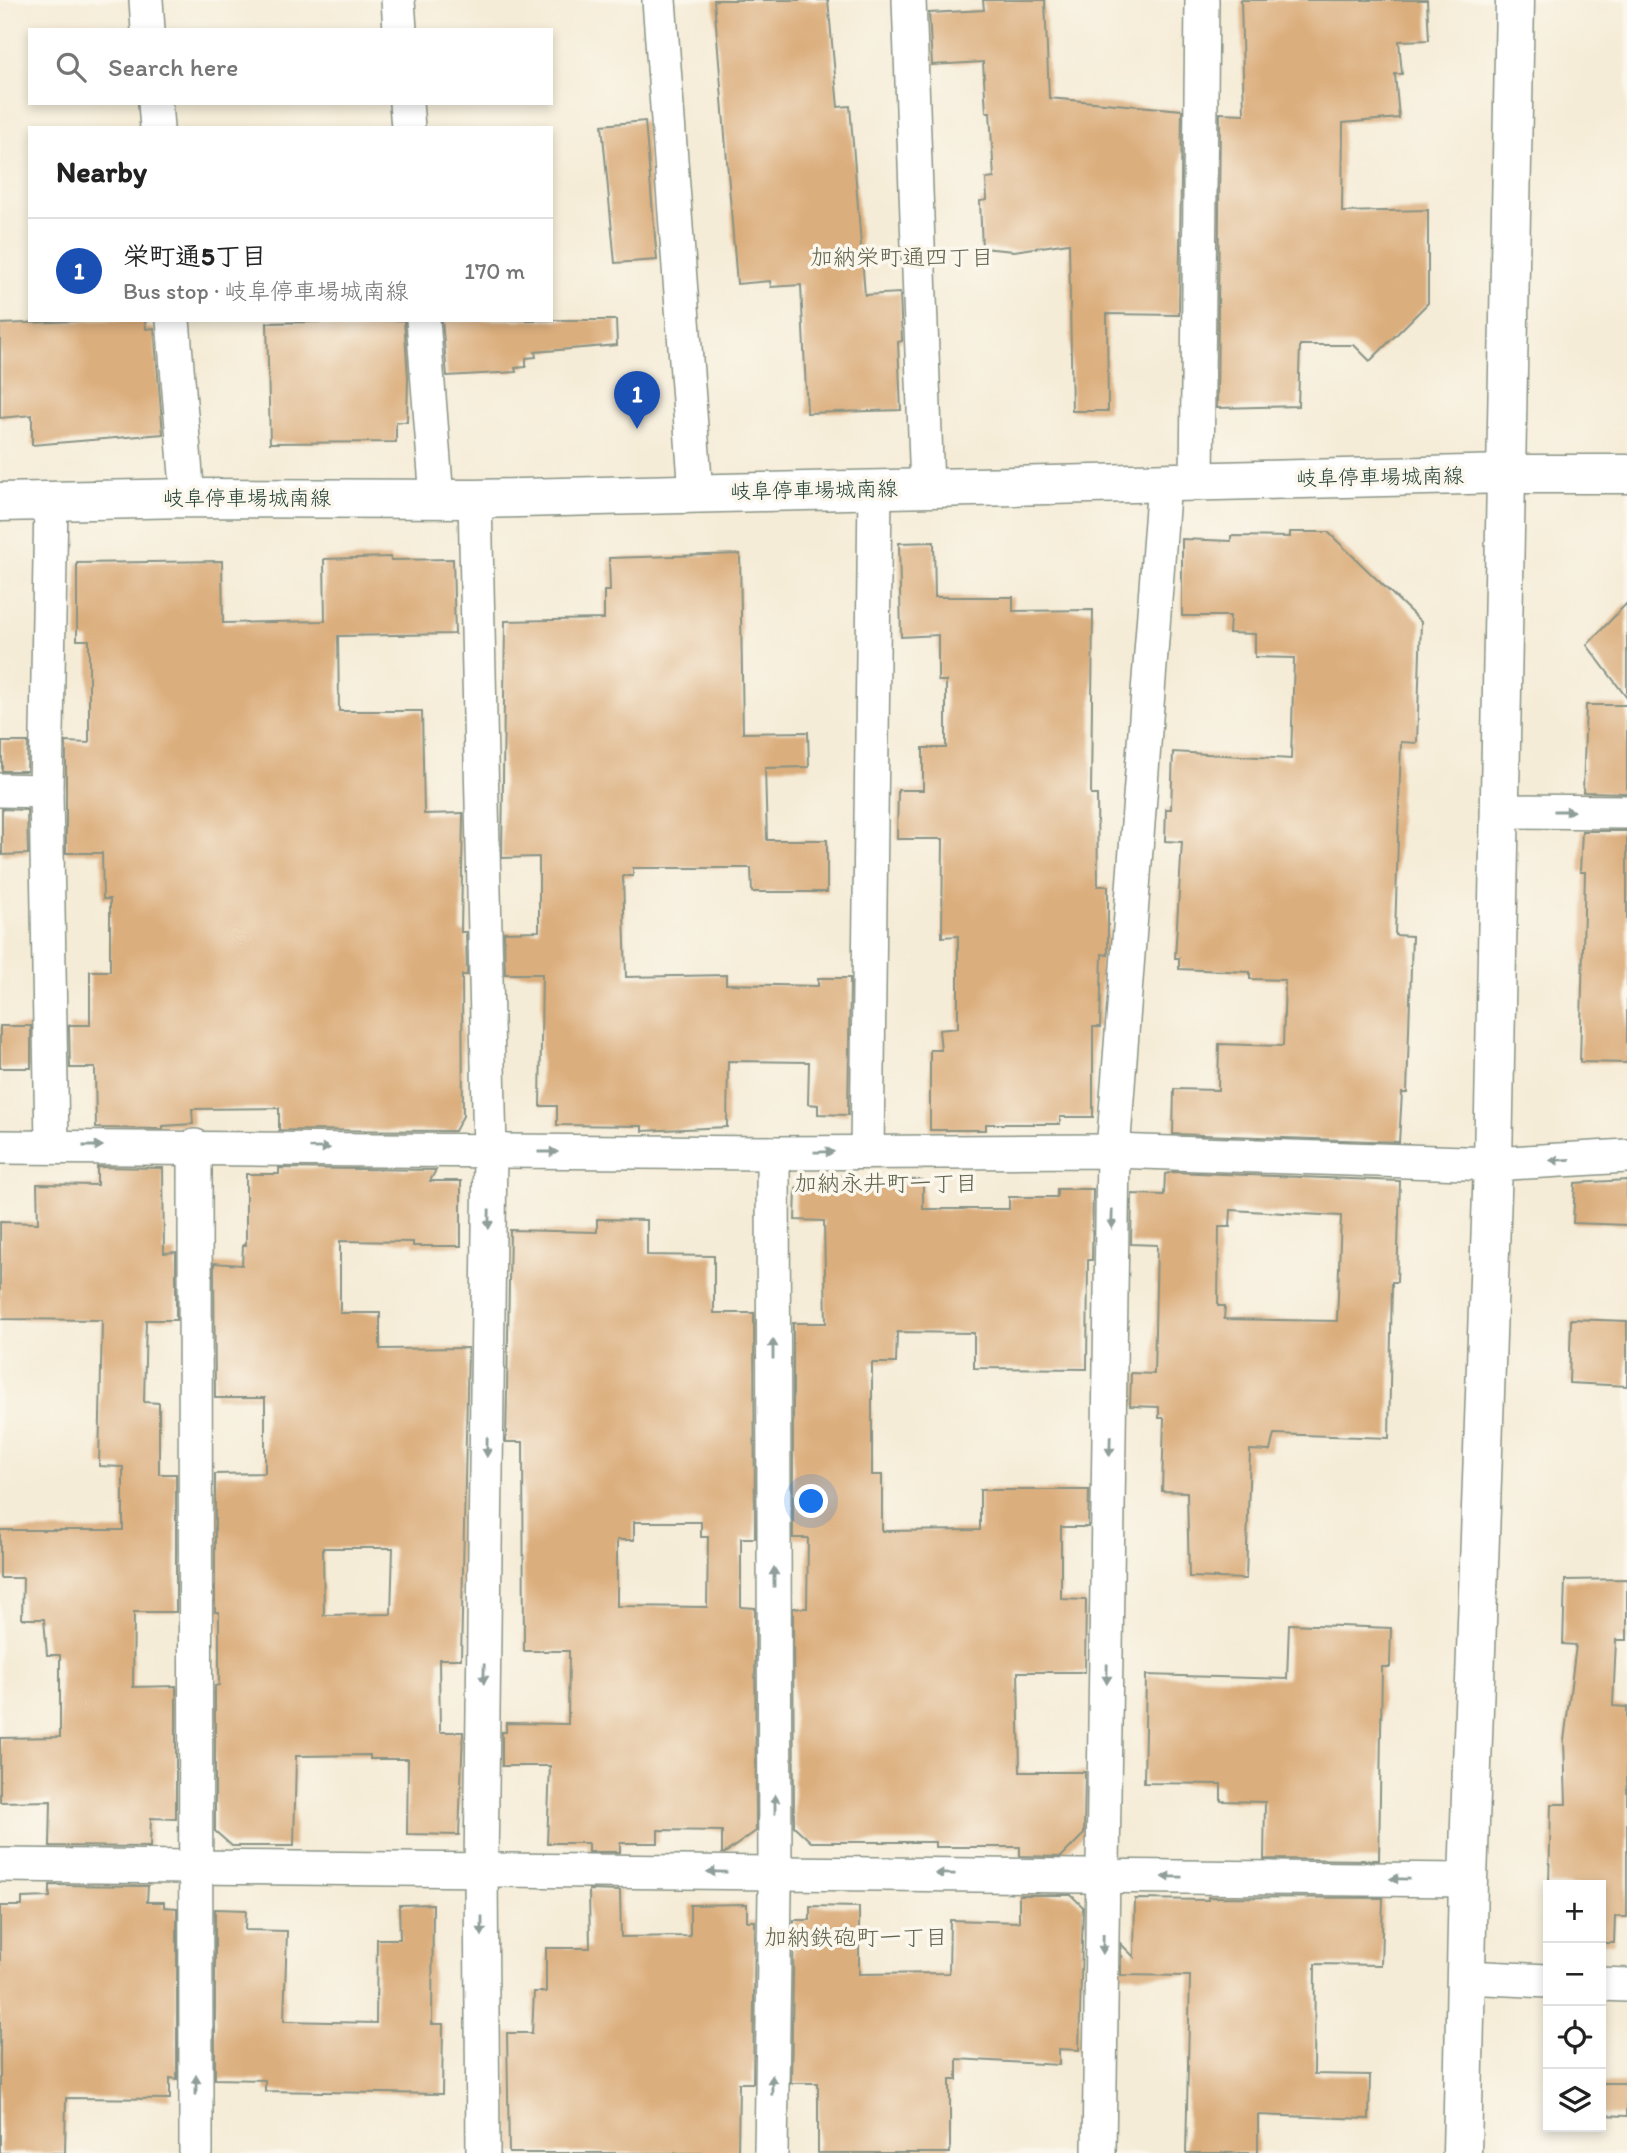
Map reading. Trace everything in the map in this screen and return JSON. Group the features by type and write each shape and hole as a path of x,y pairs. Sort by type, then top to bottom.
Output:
{"street":[{"path":"146,0 148,28"},
{"path":"398,0 401,28"},
{"path":"659,0 696,493"},
{"path":"909,0 927,488"},
{"path":"1099,2153 1113,1151 1180,482 1202,0"},
{"path":"1462,2153 1468,1880 1493,1164 1515,0"},
{"path":"155,105 157,126"},
{"path":"406,105 408,126"},
{"path":"173,322 188,498"},
{"path":"423,322 437,499"},
{"name":"岐阜停車場城南線","path":"0,502 188,498 475,499 1507,474 1627,474"},
{"path":"867,1152 876,489"},
{"path":"475,499 490,1151 481,1870 483,2153"},
{"path":"51,501 46,791 52,1145"},
{"path":"0,790 46,791"},
{"path":"1501,811 1627,812"},
{"path":"195,1146 196,2153"},
{"path":"0,1147 195,1146 773,1153 1113,1151 1493,1164 1627,1156"},
{"path":"771,2153 775,1872 773,1153"},
{"path":"0,1865 1468,1880"},
{"path":"1465,1977 1543,1981"},
{"path":"1606,1984 1627,1985"}],"building":[{"path":"714,0 828,0 838,107 850,106 865,295 900,293 902,341 898,342 901,410 807,413 801,285 771,287 770,281 737,284"},
{"path":"983,0 1045,0 1049,98 1182,110 1179,315 1107,314 1108,411 1072,411 1069,243 1014,251 982,248 980,201 987,200 986,179 994,178 990,112 986,112 983,62 932,65 929,13 984,10"},
{"path":"1241,0 1427,0 1429,40 1399,41 1402,74 1395,74 1399,118 1343,123 1342,212 1428,210 1428,303 1370,361 1354,345 1300,345 1298,406 1217,408 1220,113 1244,114"},
{"path":"645,121 657,260 615,263 602,125"},
{"path":"616,320 617,345 535,352 536,357 526,358 526,367 515,368 516,372 447,376 442,322"},
{"path":"145,322 146,329 154,328 163,434 32,445 32,415 0,418 0,324"},
{"path":"404,322 408,378 407,422 396,422 396,442 270,443 267,323"},
{"path":"1290,532 1328,532 1421,622 1417,743 1401,742 1395,935 1412,936 1407,1093 1402,1093 1399,1142 1173,1134 1174,1089 1218,1090 1219,1044 1283,1046 1285,980 1250,979 1250,972 1179,969 1179,958 1175,958 1182,842 1165,841 1166,809 1171,809 1173,752 1291,759 1294,658 1255,657 1255,634 1229,633 1230,616 1182,616 1182,539 1231,541 1231,536 1290,537"},
{"path":"934,542 935,597 1013,597 1013,611 1093,610 1091,795 1097,795 1098,886 1108,886 1108,955 1102,954 1100,1027 1093,1027 1093,1117 1060,1117 1060,1124 986,1124 986,1130 930,1130 930,1050 941,1050 939,1030 958,1028 958,936 942,937 943,839 897,839 898,790 923,790 923,748 946,748 946,681 938,681 938,635 901,637 899,543"},
{"path":"740,554 743,733 808,732 809,767 765,768 767,840 827,840 827,892 752,892 751,868 633,868 633,876 623,876 626,977 726,975 726,984 818,986 818,978 850,978 848,1115 818,1114 818,1105 808,1104 809,1062 728,1061 727,1127 642,1131 642,1126 557,1125 557,1106 540,1106 542,974 505,974 504,932 539,931 539,857 502,858 505,621 604,619 604,591 610,591 609,558"},
{"path":"390,557 391,560 453,559 455,634 338,636 339,711 422,711 424,814 463,813 461,932 466,932 467,975 462,975 463,1116 455,1131 279,1130 279,1108 192,1109 193,1124 163,1126 163,1129 96,1128 95,1068 70,1068 69,1025 90,1025 90,971 110,971 110,899 103,899 102,853 66,853 66,742 89,743 89,640 77,640 77,563 222,561 223,623 325,621 324,559"},
{"path":"1627,603 1627,698 1587,645"},
{"path":"1586,705 1627,705 1627,793 1583,792"},
{"path":"2,742 28,742 27,771 2,771"},
{"path":"2,809 27,810 28,854 2,855"},
{"path":"1582,831 1627,831 1627,1063 1580,1062 1585,872 1580,872"},
{"path":"0,1026 31,1026 31,1068 0,1068"},
{"path":"97,1167 163,1168 164,1253 176,1252 176,1320 146,1320 144,1402 159,1403 159,1474 176,1474 176,1612 134,1612 133,1687 176,1686 176,1819 151,1818 150,1847 50,1846 51,1801 0,1802 0,1738 60,1737 60,1655 47,1655 44,1619 22,1619 23,1578 0,1578 0,1530 123,1530 123,1467 99,1466 102,1320 0,1319 0,1222 38,1223 37,1184 97,1185"},
{"path":"279,1168 436,1170 430,1181 461,1181 461,1246 340,1241 340,1313 380,1313 380,1349 468,1348 461,1659 439,1659 440,1732 463,1732 459,1835 407,1834 408,1759 370,1759 370,1755 296,1756 294,1846 232,1846 215,1831 215,1686 219,1685 219,1612 215,1612 215,1474 265,1473 265,1398 215,1398 214,1263 242,1265 243,1245 246,1245 246,1174 279,1174","holes":["323,1548 393,1548 391,1614 324,1615"]},
{"path":"1173,1172 1400,1181 1397,1282 1392,1282 1389,1438 1274,1434 1270,1451 1250,1450 1246,1579 1189,1577 1187,1492 1162,1491 1164,1418 1159,1418 1159,1407 1130,1406 1131,1373 1154,1374 1157,1245 1131,1244 1132,1194 1164,1195 1165,1174","holes":["1231,1210 1341,1216 1337,1321 1224,1319 1225,1306 1218,1306 1219,1227 1230,1227"]},
{"path":"835,1179 923,1180 923,1209 1009,1209 1009,1197 1057,1197 1057,1189 1093,1189 1092,1260 1088,1260 1087,1369 974,1368 974,1333 897,1332 896,1363 872,1363 872,1475 882,1475 882,1531 980,1530 980,1490 1089,1490 1088,1527 1061,1527 1061,1599 1086,1600 1085,1672 1018,1672 1020,1772 1085,1772 1084,1834 1061,1857 1020,1856 1020,1847 935,1847 935,1842 811,1842 794,1826 793,1608 807,1608 808,1538 793,1538 793,1323 826,1323 824,1221 795,1220 796,1188 835,1188"},
{"path":"1627,1180 1627,1225 1573,1223 1575,1183"},
{"path":"597,1219 647,1220 647,1255 714,1256 714,1313 754,1313 755,1538 741,1538 741,1607 755,1608 756,1831 725,1853 722,1853 722,1831 658,1830 658,1843 620,1843 620,1852 588,1852 588,1843 547,1843 550,1766 502,1766 502,1732 506,1732 506,1723 568,1724 569,1651 524,1651 523,1442 506,1442 510,1230 597,1232","holes":["634,1522 701,1522 701,1537 708,1537 707,1607 617,1606 617,1540 634,1540"]},
{"path":"1571,1319 1627,1321 1627,1386 1569,1383"},
{"path":"1627,1579 1627,1640 1616,1640 1613,1706 1627,1707 1627,1917 1615,1917 1614,1943 1606,1943 1606,1880 1549,1880 1551,1804 1566,1804 1564,1741 1576,1645 1563,1644 1565,1580"},
{"path":"1289,1624 1391,1628 1390,1667 1382,1667 1379,1860 1264,1859 1265,1802 1221,1801 1221,1784 1144,1783 1146,1675 1287,1679"},
{"path":"50,1885 148,1886 147,1902 164,1902 164,1907 177,1908 177,2079 170,2078 170,2099 66,2098 65,2153 0,2153 0,1906 22,1906 22,1898 50,1897"},
{"path":"589,1890 620,1891 621,1937 690,1936 690,1905 747,1904 747,1921 755,1921 753,2083 739,2083 738,2153 509,2153 507,2033 532,2033 534,1992 546,1992 546,1948 590,1948"},
{"path":"1019,1895 1071,1895 1083,1907 1079,2050 1059,2049 1059,2065 957,2059 957,2080 950,2080 950,2153 818,2153 818,2083 791,2083 794,1920 810,1920 810,1906 859,1907 859,1974 949,1973 950,1920 1019,1922"},
{"path":"1208,1897 1383,1898 1381,1965 1315,1964 1314,2074 1370,2075 1369,2119 1258,2115 1258,2153 1186,2153 1190,1976 1121,1975 1121,1944 1134,1957 1135,1899 1208,1900"},
{"path":"433,1904 432,2024 443,2024 442,2094 265,2091 265,2080 215,2079 215,1909 246,1910 245,1930 287,1931 284,2021 376,2023 377,1939 400,1939 399,1905"},
{"path":"1606,2083 1627,2083 1627,2116 1606,2115"}],"place":[{"name":"栄町通5丁目","path":"637,429"}],"district":[{"name":"加納栄町通四丁目","path":"902,257"},
{"name":"加納永井町一丁目","path":"886,1183"},
{"name":"加納鉄砲町一丁目","path":"856,1937"}]}
